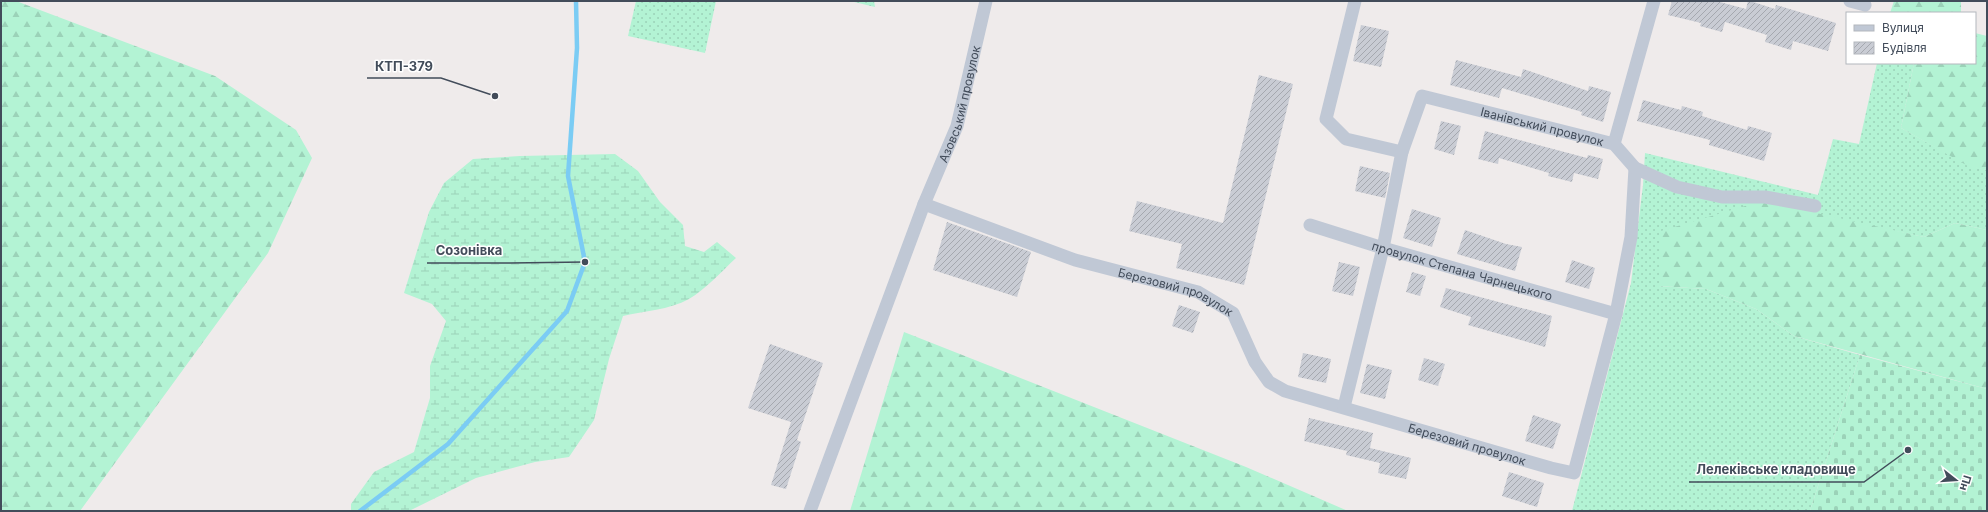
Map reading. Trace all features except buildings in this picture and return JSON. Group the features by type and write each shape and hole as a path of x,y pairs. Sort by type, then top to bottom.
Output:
{"street":[{"name":"Азовський провулок","path":"810,511 924,204 957,126 986,1"},
{"path":"1344,407 1383,248 1402,152 1346,139 1326,119 1355,1"},
{"path":"1614,144 1654,1"},
{"path":"1850,1 1865,5"},
{"name":"Іванівський провулок","path":"1402,152 1422,96 1614,144 1635,168 1677,187 1722,197 1765,197 1815,206"},
{"path":"1616,314 1631,237 1635,168"},
{"name":"Березовий провулок","path":"924,204 1075,260 1198,292 1233,313 1255,362 1269,382 1285,391 1551,468 1574,473 1616,314"},
{"name":"провулок Степана Чарнецького","path":"1310,225 1383,248 1616,314"}],"green space":[{"path":"1,1 16,1 215,76 296,130 312,158 268,253 80,511 1,511"},
{"path":"636,1 716,1 705,53 628,36"},
{"path":"850,1 874,1 875,7"},
{"path":"1894,1 1961,1 1961,12 1890,12"},
{"path":"1976,33 1987,36 1987,170 1968,166 1901,128 1914,64 1976,64"},
{"path":"1877,64 1914,64 1901,128 1968,165 1987,170 1987,230 1955,223 1924,237 1875,227 1659,286 1706,289 1756,309 1794,336 1860,355 1810,511 1572,511 1631,283 1643,185 1645,153 1818,195 1833,139 1859,144"},
{"path":"615,154 638,171 660,202 683,225 685,246 704,252 717,242 736,258 707,285 689,299 673,306 623,316 609,359 594,420 569,457 535,462 476,478 409,511 351,511 351,504 374,472 414,452 430,398 430,366 446,321 432,304 404,293 429,212 444,183 473,159 520,156"},
{"path":"1762,201 1924,237 1955,223 1987,230 1987,389 1794,336 1756,309 1706,289 1659,286 1661,231"},
{"path":"904,332 1246,467 1348,511 850,511"},
{"path":"1860,355 1987,389 1987,511 1810,511"}],"waterway":[{"path":"360,511 448,444 567,311 585,262 568,176 577,48 576,1"}],"place":[{"name":"КТП-379","path":"495,96"},
{"name":"Созонівка","path":"585,262"},
{"name":"Лелеківське кладовище","path":"1908,450"}]}
